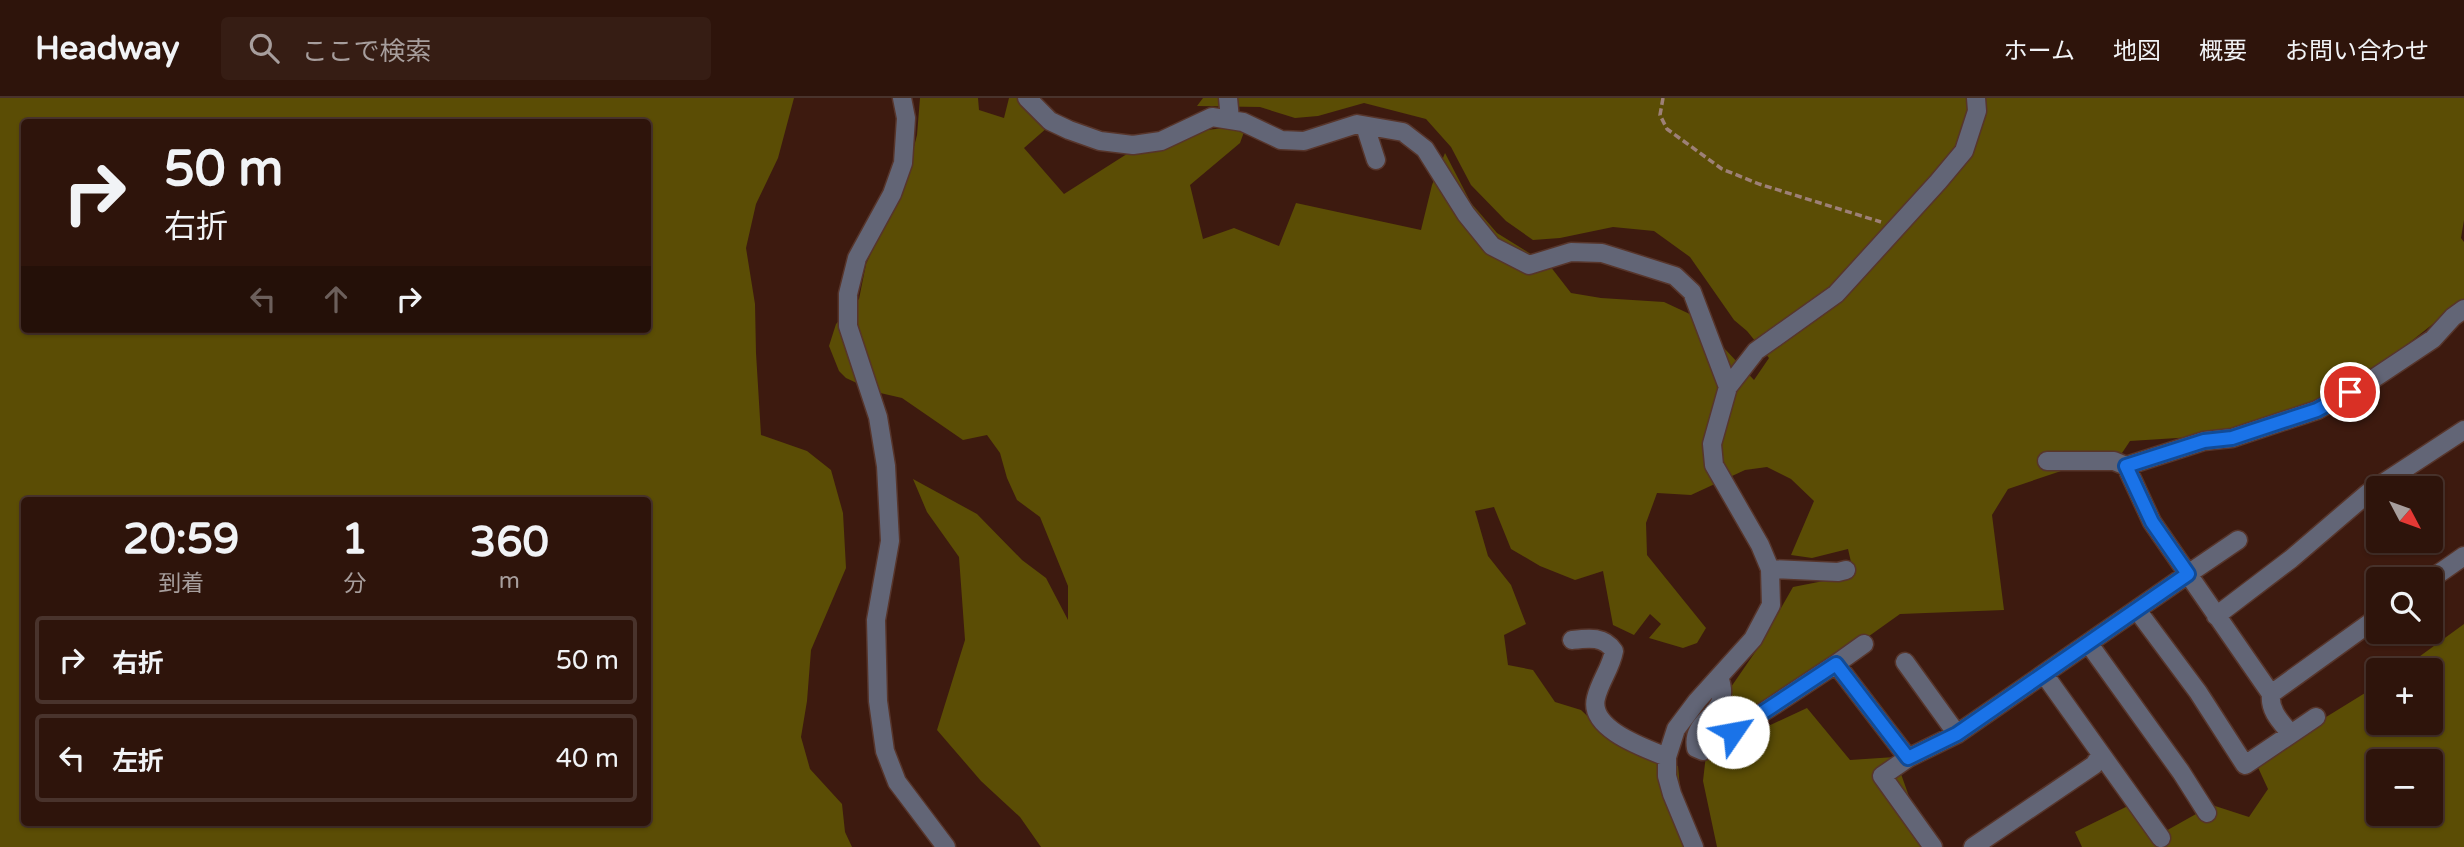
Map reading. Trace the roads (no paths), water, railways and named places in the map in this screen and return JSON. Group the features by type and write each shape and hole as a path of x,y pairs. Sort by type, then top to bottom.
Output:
{"street":[{"path":"902,98 906,117 903,163 892,194 857,258 848,295 848,327 878,417 886,466 890,541 876,620 878,701 885,751 897,782 946,847"},
{"path":"1027,98 1050,121 1059,126 1100,141 1133,145 1161,141 1212,117 1243,122 1281,140 1292,141 1304,141 1357,124 1403,132 1425,149 1466,214 1492,246 1529,265 1571,252 1602,253 1675,276 1692,292 1728,387"},
{"path":"1228,98 1230,119"},
{"path":"1694,847 1672,794 1667,776 1667,757 1676,729 1696,701 1752,639 1771,605 1770,569 1760,545 1714,465 1712,444 1728,387 1756,351 1836,294 1964,151 1978,111 1976,98"},
{"path":"1365,126 1376,160"},
{"path":"2047,461 2114,461 2126,466 2204,441 2232,438 2317,410 2367,383 2433,339 2464,309"},
{"path":"2216,616 2291,559 2368,493 2464,430"},
{"path":"2126,466 2152,522 2271,694 2273,712 2291,734"},
{"path":"1933,847 1882,776 1908,758 1957,734 2238,540"},
{"path":"2443,571 2464,556"},
{"path":"1770,569 1838,572 1846,570"},
{"path":"2137,610 2197,692 2245,765 2316,717"},
{"path":"2271,694 2366,626"},
{"path":"1572,640 1601,640 1609,644 1614,651 1595,700 1596,710 1606,725 1632,744 1667,757"},
{"path":"1719,677 1724,689 1722,699 1697,732 1695,740 1696,748 1703,751 1864,644"},
{"path":"2088,644 2181,772 2207,813"},
{"path":"1905,662 1957,734"},
{"path":"1836,664 1908,758"},
{"path":"2044,674 2161,838"},
{"path":"1973,847 2094,765 2101,754"}]}
